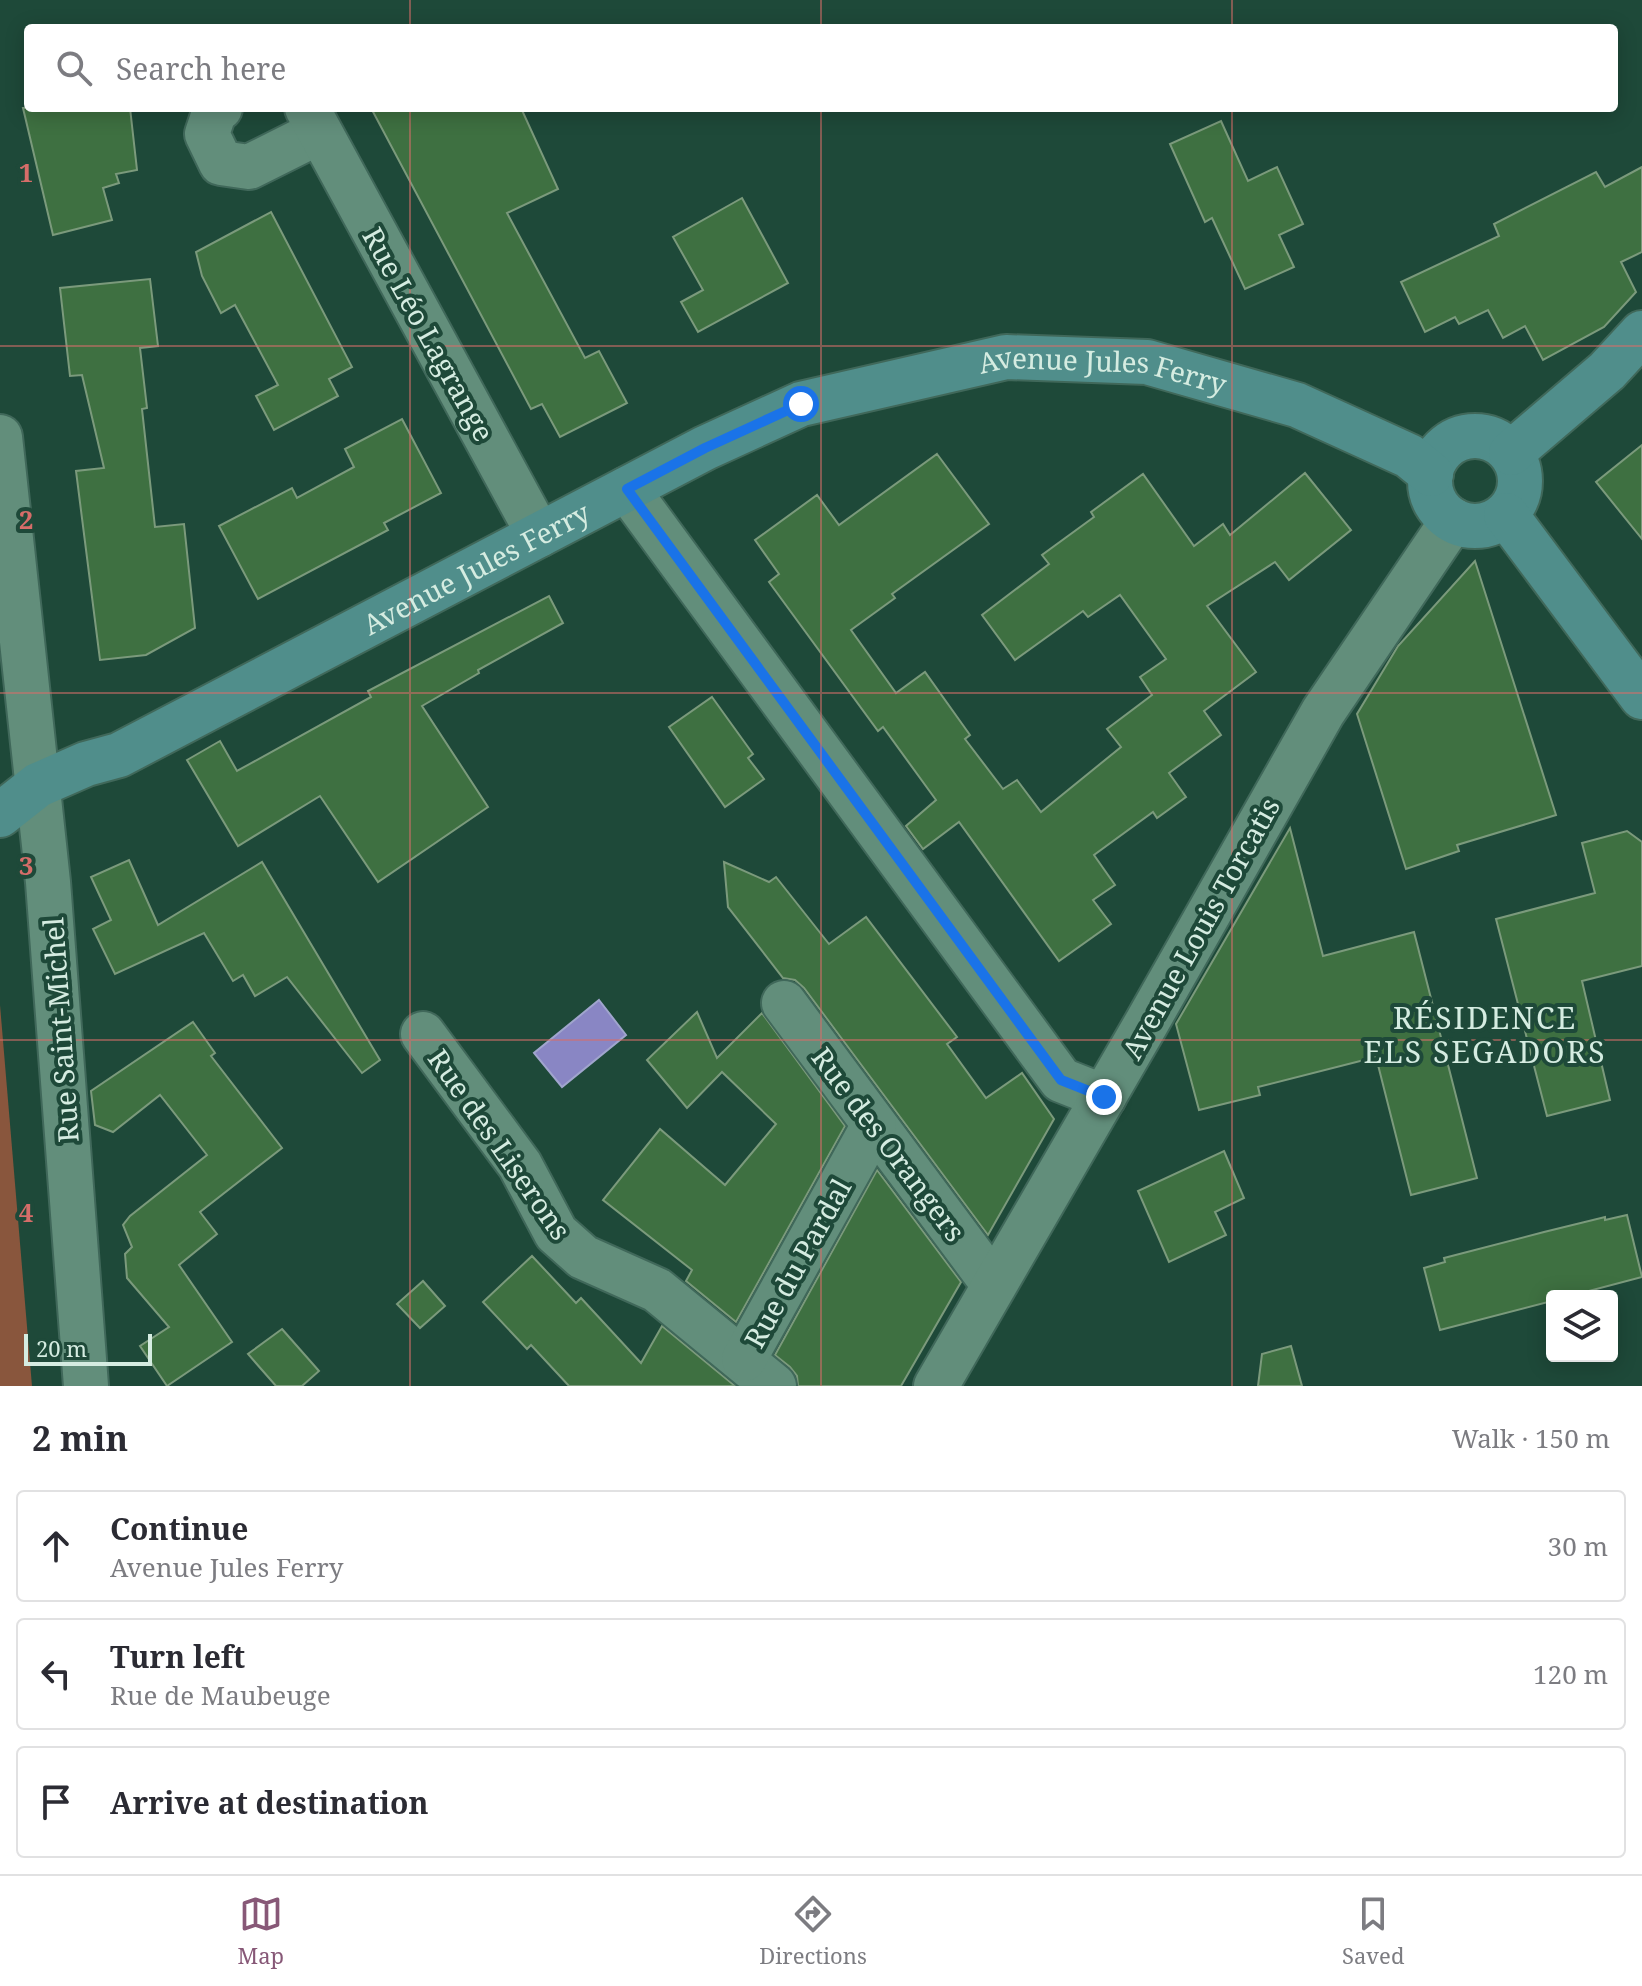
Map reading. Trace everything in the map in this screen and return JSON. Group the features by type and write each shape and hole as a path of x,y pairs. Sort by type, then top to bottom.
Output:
{"main road":[{"path":"1511,453 1607,371 1642,333"},
{"name":"Avenue Jules Ferry","path":"0,815 38,785 86,764 119,755 705,448 801,404 1006,357 1147,362 1297,405 1465,437"},
{"name":"Avenue Jules Ferry","path":"1297,405 1409,456 1431,474"},
{"path":"1465,437 1482,437 1498,442 1511,453 1520,473 1519,496 1506,515 1485,526 1461,525 1442,512 1432,494 1431,474 1437,457 1449,444 1465,437"},
{"path":"1506,515 1642,697"}],"street":[{"name":"Rue Léo Lagrange","path":"214,112 207,134 221,163 249,167 313,120 539,535"},
{"name":"Rue Saint-Michel","path":"0,437 48,882 86,1386"},
{"path":"627,489 1061,1080 1104,1097"},
{"name":"Avenue Louis Torcatis","path":"936,1386 1323,712 1453,520"},
{"name":"Rue des Orangers","path":"784,1003 994,1285"},
{"name":"Rue des Liserons","path":"423,1034 520,1165 556,1233 583,1257 657,1290 759,1372"},
{"name":"Rue du Pardal","path":"759,1372 874,1125"}],"shaded area":[{"path":"599,1000 626,1035 562,1087 534,1053"},
{"path":"0,1005 32,1386 0,1386"}],"building":[{"path":"23,108 24,112 130,112 137,170 116,174 119,183 103,188 112,220 53,235"},
{"path":"373,112 523,112 558,189 507,213 585,358 599,351 627,403 560,437 542,404 531,409"},
{"path":"1221,121 1248,181 1277,167 1303,224 1279,235 1294,267 1245,289 1212,218 1205,222 1170,144"},
{"path":"1642,167 1642,252 1621,262 1636,292 1604,327 1543,360 1525,326 1503,338 1488,310 1459,324 1455,317 1425,332 1401,282 1499,236 1494,224 1596,172 1605,187"},
{"path":"742,198 788,283 698,332 681,302 703,290 673,237"},
{"path":"271,212 352,367 329,379 338,396 274,430 256,396 278,385 235,305 221,313 202,276 196,252"},
{"path":"150,279 158,346 140,348 147,408 142,409 155,527 184,524 195,628 146,655 100,660 76,471 104,468 82,375 70,376 60,288"},
{"path":"402,419 441,493 384,523 388,530 258,599 219,526 292,488 297,498 354,467 345,449"},
{"path":"1642,445 1642,539 1596,482"},
{"path":"937,454 989,524 892,594 895,598 851,630 896,693 925,672 970,735 965,739 1003,789 1017,780 1041,812 1121,747 1107,729 1152,695 1140,677 1166,659 1120,595 1088,617 1083,611 1015,660 982,615 1049,564 1042,555 1094,517 1091,512 1143,474 1194,546 1223,524 1230,535 1305,473 1351,530 1289,580 1275,562 1207,606 1256,672 1204,711 1221,735 1169,773 1186,797 1157,818 1153,812 1094,855 1115,885 1093,900 1111,924 1059,961 959,822 923,849 906,826 936,800 883,727 878,731 769,582 779,574 755,540 817,495 839,525"},
{"path":"1475,561 1556,815 1457,845 1459,851 1406,869 1357,714 1398,646"},
{"path":"549,596 563,623 478,670 479,673 422,706 488,807 378,882 320,796 238,846 187,760 220,741 237,771 371,697 368,691"},
{"path":"712,697 753,754 748,758 764,779 725,807 669,727"},
{"path":"1290,828 1323,956 1414,932 1477,1178 1411,1195 1376,1057 1258,1087 1260,1095 1199,1110 1176,1024"},
{"path":"1627,831 1642,842 1642,966 1582,981 1610,1100 1547,1116 1496,919 1595,893 1582,843"},
{"path":"129,860 158,925 262,862 380,1060 362,1073 287,977 255,996 243,975 233,981 204,933 115,974 93,929 111,920 91,877"},
{"path":"724,862 769,882 776,877 829,944 866,917 957,1037 947,1044 986,1098 1022,1073 1054,1119 988,1235 804,988 795,980 783,978 728,907"},
{"path":"697,1012 717,1058 762,1013 845,1126 736,1322 686,1281 692,1270 603,1200 660,1129 725,1185 776,1124 722,1072 687,1108 647,1060"},
{"path":"193,1022 215,1053 211,1056 282,1148 200,1212 217,1234 179,1265 232,1342 167,1386 140,1346 169,1327 127,1278 125,1254 132,1247 123,1225 130,1216 207,1155 160,1095 113,1132 95,1125 91,1091"},
{"path":"1224,1151 1244,1198 1215,1212 1226,1235 1169,1262 1138,1191"},
{"path":"877,1170 961,1282 901,1386 798,1386 797,1376 775,1355"},
{"path":"1627,1215 1642,1277 1593,1290 1546,1290 1546,1303 1440,1330 1424,1268 1445,1262 1444,1258 1605,1217 1605,1220"},
{"path":"532,1256 576,1303 581,1298 641,1363 662,1326 735,1386 569,1386 531,1345 527,1349 483,1302"},
{"path":"423,1281 445,1306 420,1328 397,1304"},
{"path":"282,1329 319,1371 302,1386 276,1386 248,1354"},
{"path":"1291,1346 1302,1386 1258,1386 1262,1354"}],"district":[{"name":"RÉSIDENCE ELS SEGADORS","path":"1485,1034"}],"route":[{"path":"801,404 705,448 627,489 1061,1080 1104,1097"}]}
